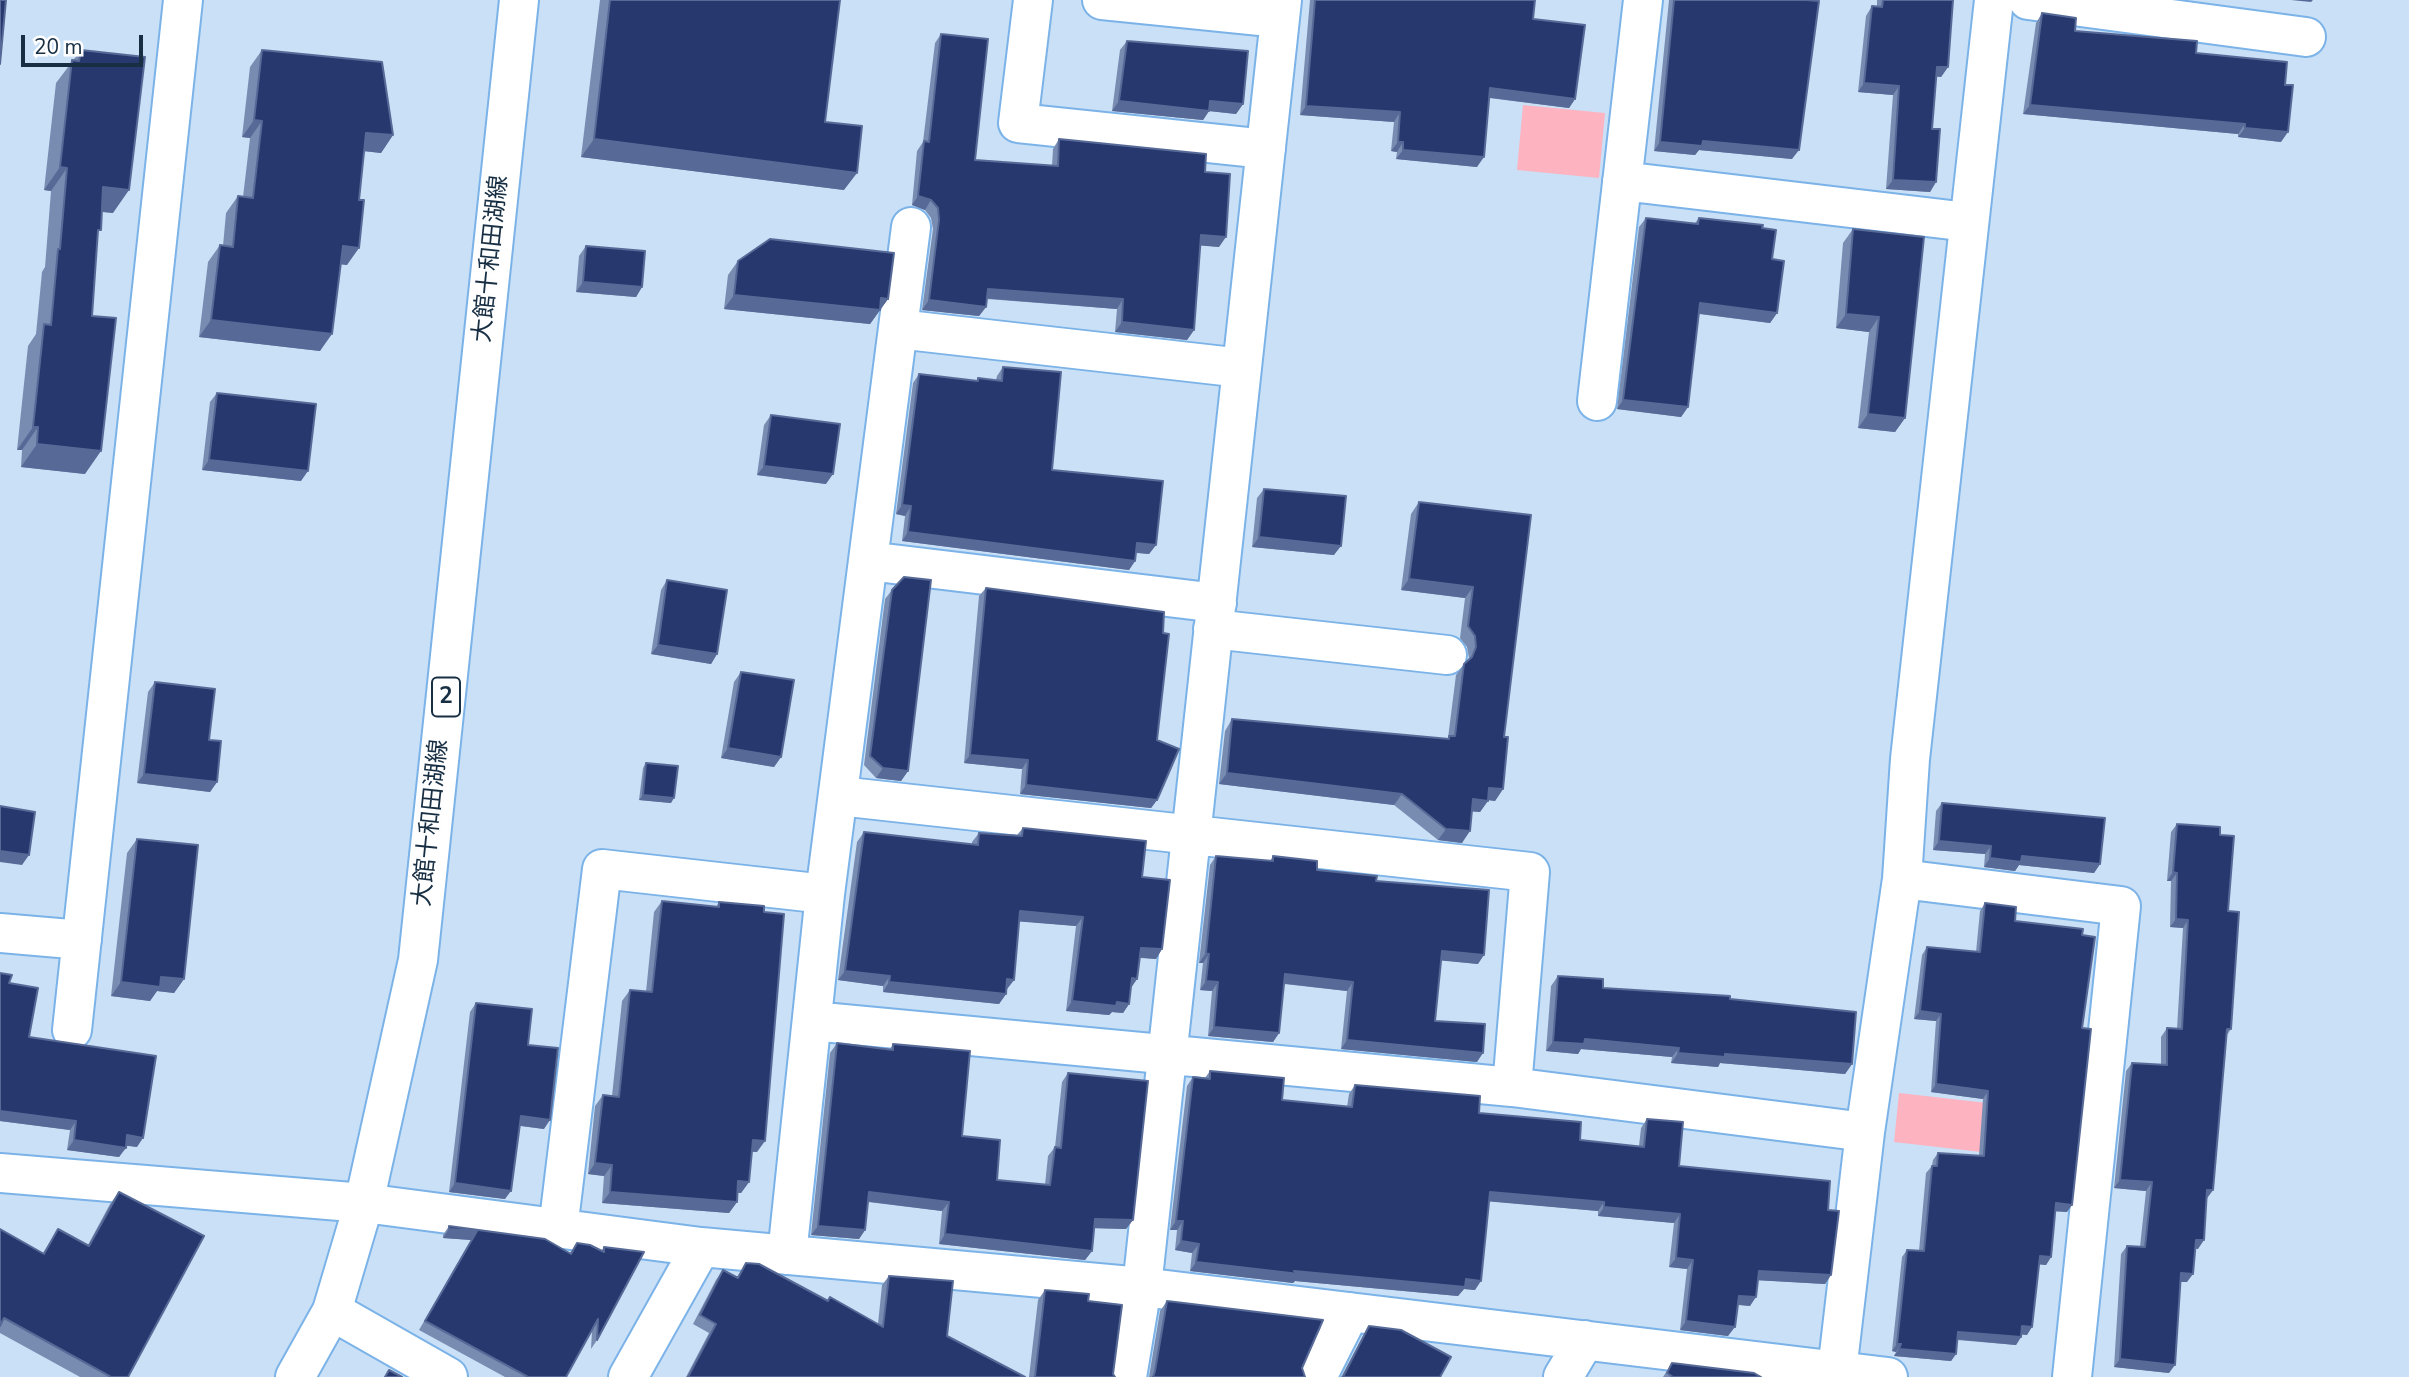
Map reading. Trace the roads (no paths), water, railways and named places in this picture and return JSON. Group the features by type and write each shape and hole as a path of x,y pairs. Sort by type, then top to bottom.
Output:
{"street":[{"path":"72,1030 183,0"},
{"name":"大館十和田湖線","path":"295,1377 332,1311 364,1203 418,960 519,0"},
{"path":"1032,0 1018,123 1266,149"},
{"path":"1102,0 1281,9 1142,1287 1127,1377"},
{"path":"1597,401 1643,0"},
{"path":"1838,1371 1865,1132 1902,878 1910,759 1994,0"},
{"path":"2028,0 2228,13 2306,37"},
{"path":"1622,181 1968,222"},
{"path":"787,1255 825,894 911,227"},
{"path":"898,329 1242,368"},
{"path":"868,561 1447,655"},
{"path":"839,796 1530,873 1512,1087"},
{"path":"558,1229 602,869 825,894"},
{"path":"1902,878 2121,906 2072,1377"},
{"path":"0,933 82,940"},
{"path":"812,1021 1512,1087 1865,1132"},
{"path":"0,1173 364,1203 701,1247 1142,1287 1888,1377"},
{"path":"628,1377 701,1247"},
{"path":"332,1311 448,1377"},
{"path":"1317,1377 1350,1312"},
{"path":"1563,1377 1585,1340"}]}
